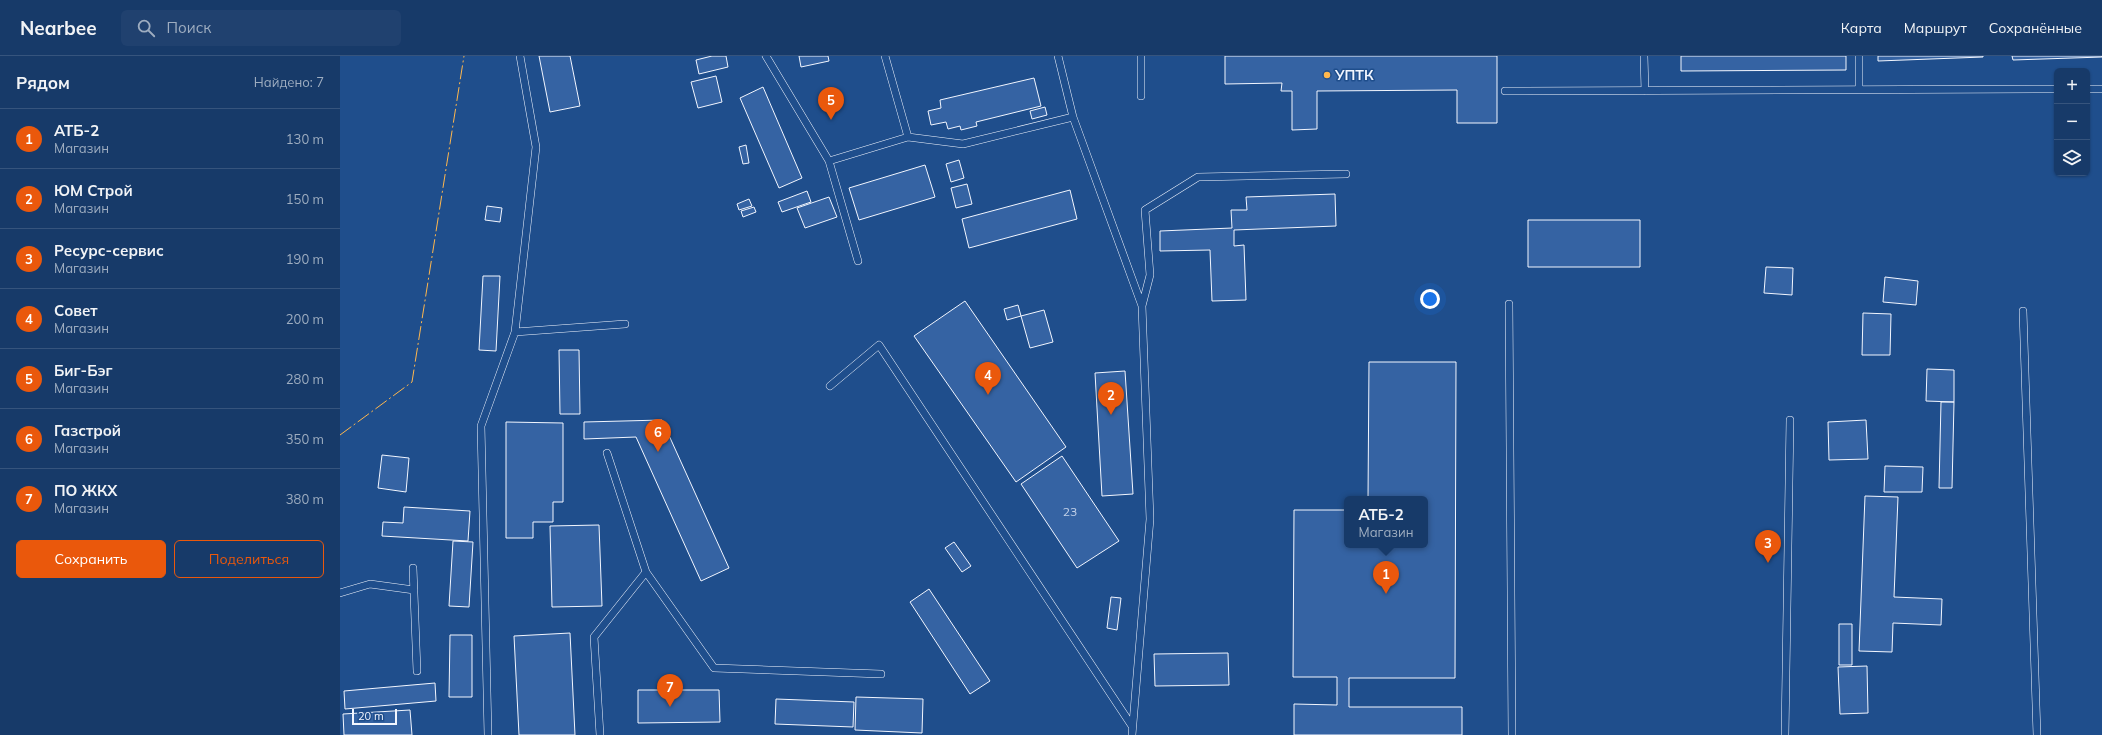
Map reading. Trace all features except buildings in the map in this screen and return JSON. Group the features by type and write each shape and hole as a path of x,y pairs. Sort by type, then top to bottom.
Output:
{"lane":[{"path":"488,735 481,426 515,332 536,147 520,56"},
{"path":"766,56 829,161 858,260"},
{"path":"885,56 908,137"},
{"path":"1058,56 1074,117 1142,306"},
{"path":"1141,56 1141,96"},
{"path":"1644,56 1645,91"},
{"path":"1859,56 1859,88"},
{"path":"1505,91 2054,88"},
{"path":"2090,89 2102,89"},
{"path":"829,161 908,137 963,144 1074,117"},
{"path":"1132,735 1150,519 1142,306 1150,275 1145,210 1198,177 1346,174"},
{"path":"1509,304 1512,735"},
{"path":"2023,311 2037,735"},
{"path":"515,332 625,324"},
{"path":"830,386 879,345 1132,726"},
{"path":"1785,735 1790,420"},
{"path":"607,454 646,572 714,668 881,674"},
{"path":"413,568 417,671"},
{"path":"600,735 594,637 646,572"},
{"path":"340,593 370,584 414,590"}],"power":[{"path":"340,435 412,382 464,56"}],"place":[{"name":"УПТК","path":"1327,75"},
{"name":"Биг-Бэг","path":"831,120"},
{"name":"Совет","path":"988,395"},
{"name":"ЮМ Строй","path":"1111,415"},
{"name":"Газстрой","path":"658,452"},
{"name":"Ресурс-сервис","path":"1768,563"},
{"name":"АТБ-2","path":"1386,594"},
{"name":"ПО ЖКХ","path":"670,707"}]}
